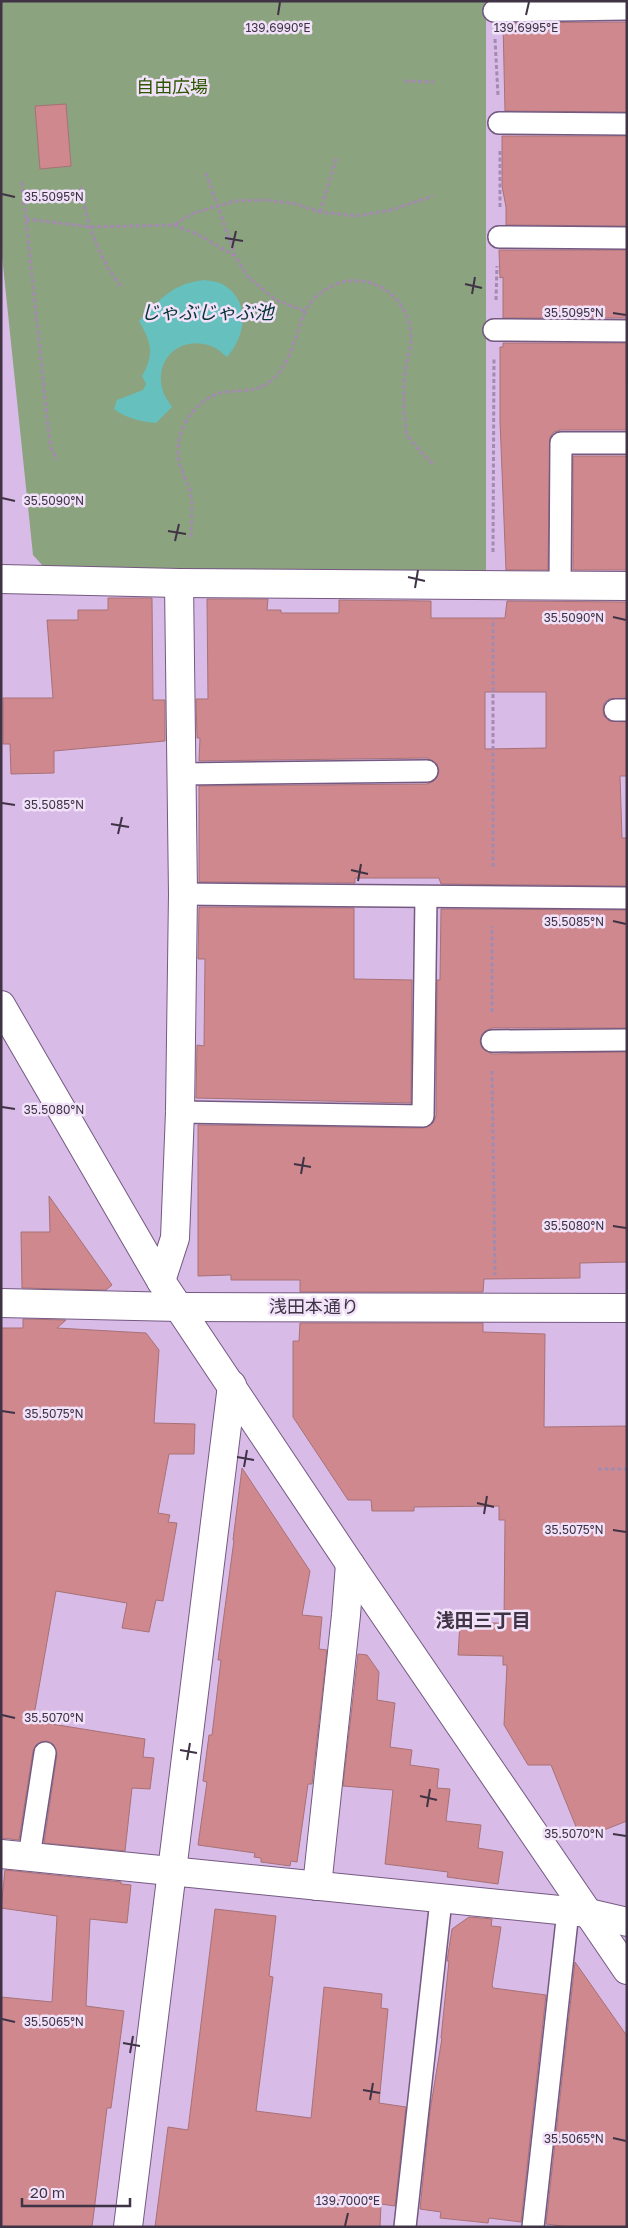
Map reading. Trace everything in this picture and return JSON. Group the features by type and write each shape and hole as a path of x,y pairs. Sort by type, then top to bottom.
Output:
{"street":[{"path":"1,579 179,583 627,586"},
{"path":"161,1281 175,1238 180,1112 183,894 179,583"},
{"path":"2,1010 161,1281 232,1385 578,1912 627,1970"},
{"name":"浅田本通り","path":"1,1303 179,1307 627,1308"},
{"path":"128,2227 232,1385"},
{"path":"317,1886 350,1564"},
{"path":"1,1854 441,1900 578,1912 627,1922"}],"lane":[{"path":"494,11 627,9"},
{"path":"499,123 627,124"},
{"path":"499,237 627,238"},
{"path":"494,330 627,331"},
{"path":"560,586 562,444 627,444"},
{"path":"182,774 427,771"},
{"path":"183,894 627,898"},
{"path":"180,1112 423,1116 426,897"},
{"path":"492,1041 627,1040"},
{"path":"29,1857 45,1753"},
{"path":"405,2227 441,1900"},
{"path":"533,2227 578,1912"}],"path":[{"path":"405,81 434,82"},
{"path":"320,212 337,156"},
{"path":"206,173 235,256 248,277 276,300 305,312"},
{"path":"22,182 49,434 51,448 57,460"},
{"path":"495,1308 492,1041 494,330 502,183"},
{"path":"81,187 85,213 109,272 122,288"},
{"path":"174,225 191,214 218,208 235,201 266,200 296,204 320,212 357,216 392,210 433,196"},
{"path":"26,219 91,227 174,225 199,235 235,256"},
{"path":"191,537 192,498 188,482 182,471 179,456 179,440 183,425 202,401 218,394 252,391 272,380 292,353 305,312 316,296 335,284 360,280 378,286 399,301 408,318 411,340 404,391 407,434 434,465"},
{"path":"598,1469 627,1469"}],"green space":[{"name":"自由広場","path":"1,1 486,1 486,573 44,567 33,555 1,246"}],"water":[{"name":"じゃぶじゃぶ池","path":"205,280 224,285 239,300 242,310 242,329 233,349 227,357 213,347 200,343 189,344 172,352 162,369 161,379 165,397 172,407 156,423 134,419 114,409 117,400 143,390 146,384 142,376 149,361 150,348 139,321 161,299 176,288"}],"building":[{"path":"627,22 627,112 505,111 503,23"},
{"path":"66,104 71,166 40,169 35,106"},
{"path":"502,136 627,136 627,226 506,225 506,207 502,186"},
{"path":"499,250 627,250 627,318 503,318 503,277 500,278"},
{"path":"503,343 626,343 627,430 561,430 554,432 550,437 548,570 506,570 500,421 500,347 503,347"},
{"path":"573,456 627,456 627,570 573,570"},
{"path":"108,598 152,598 153,700 165,700 165,741 54,751 54,773 11,774 10,744 3,744 3,698 53,698 47,620 78,620 78,610 108,610"},
{"path":"207,599 268,599 267,610 281,610 281,613 339,613 339,600 431,601 431,618 505,618 507,601 627,602 627,698 609,699 604,703 603,710 604,716 609,721 627,722 627,776 620,776 622,838 627,838 627,886 441,884 439,878 355,878 355,883 199,882 199,786 427,784 434,781 439,771 437,764 427,758 199,761 200,738 197,738 196,699 208,699","holes":["485,692 546,692 546,748 485,749"]},
{"path":"199,907 354,908 354,979 412,980 411,1103 196,1098 197,1045 204,1046 205,959 198,959"},
{"path":"441,909 627,910 627,1028 492,1028 485,1031 480,1041 482,1048 492,1054 627,1052 627,1262 580,1263 580,1278 484,1279 483,1292 300,1292 300,1280 231,1280 231,1275 198,1276 198,1125 423,1128 433,1123 436,1116 437,980 440,980"},
{"path":"49,1196 112,1285 106,1290 22,1288 21,1232 50,1232"},
{"path":"23,1319 66,1320 57,1328 146,1333 159,1350 154,1423 195,1424 194,1454 169,1454 158,1513 170,1515 168,1522 177,1523 163,1601 156,1600 149,1632 122,1628 127,1603 56,1591 33,1721 145,1739 143,1757 154,1758 150,1789 132,1788 125,1851 44,1843 57,1754 53,1744 46,1741 36,1745 33,1751 19,1840 1,1838 1,1328 23,1328"},
{"path":"300,1323 483,1323 483,1332 545,1334 544,1427 627,1426 627,1821 581,1839 551,1765 528,1765 504,1725 507,1665 503,1665 503,1656 458,1655 460,1623 504,1623 505,1520 499,1520 499,1506 414,1507 414,1511 372,1511 371,1500 348,1500 293,1417 293,1341 299,1341"},
{"path":"242,1468 310,1571 302,1615 322,1617 319,1649 327,1650 312,1784 308,1784 297,1862 291,1861 290,1866 261,1862 261,1858 254,1857 255,1853 198,1845 207,1782 203,1781 209,1735 212,1735 221,1660 218,1660"},
{"path":"358,1654 367,1655 379,1672 377,1700 395,1703 390,1747 412,1750 410,1765 439,1769 437,1788 450,1789 446,1821 481,1825 478,1848 503,1852 498,1884 447,1877 448,1872 385,1864 393,1790 343,1786"},
{"path":"5,1870 121,1882 121,1884 131,1885 127,1923 90,1919 86,2006 124,2011 111,2108 107,2108 92,2227 1,2227 1,1997 52,2002 57,1916 1,1908"},
{"path":"215,1909 276,1916 269,1976 273,1977 256,2111 311,2118 324,1987 382,1994 381,2008 388,2009 379,2103 406,2107 395,2206 381,2204 380,2227 155,2227 168,2127 188,2130"},
{"path":"469,1917 492,1919 491,1926 501,1927 493,1988 546,1995 521,2222 489,2218 488,2223 440,2218 441,2212 420,2209 430,2111 442,2038 449,1961 447,1961 452,1929"},
{"path":"575,1962 627,2036 627,2227 569,2227 546,2224"}],"district":[{"name":"浅田三丁目","path":"483,1620"}]}
